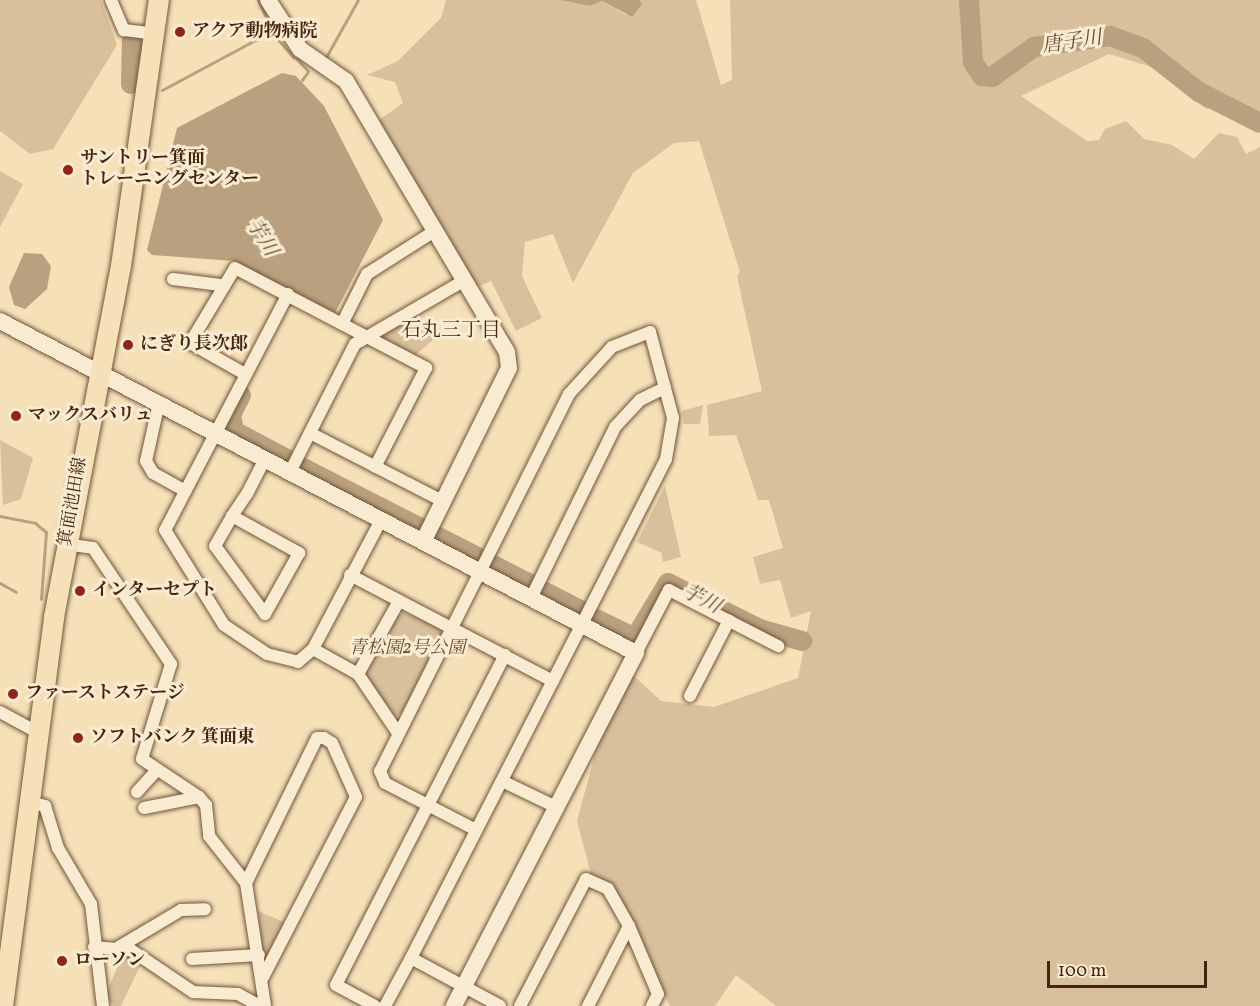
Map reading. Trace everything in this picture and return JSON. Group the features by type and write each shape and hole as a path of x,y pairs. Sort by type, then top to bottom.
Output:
{"main road":[{"name":"箕面池田線","path":"3,1006 3,986 30,802 37,732 66,544 121,266 159,0"}],"street":[{"path":"111,0 124,30 155,34"},
{"path":"268,0 300,49 346,81 507,352 509,368 426,535"},
{"path":"342,324 367,274 436,230"},
{"path":"245,375 190,343 221,285 235,268 426,368 375,466"},
{"path":"173,279 221,285"},
{"path":"290,472 364,335 465,280"},
{"path":"288,294 212,435 165,530 224,625 267,654 298,662 314,649 350,575 381,520"},
{"path":"0,321 158,408 265,459 381,520 426,535 481,572 636,652"},
{"path":"385,1006 411,958 553,681 673,440 665,388 650,332 612,347 587,369 398,733 380,775 427,806 476,830"},
{"path":"531,598 615,427 640,400 665,388"},
{"path":"158,408 146,461 153,473 185,491"},
{"path":"310,433 444,502"},
{"path":"232,516 299,553 265,614 215,546 232,516 265,459"},
{"path":"66,544 93,548 171,664 142,759 155,772 199,797 206,806 209,836 246,883 260,955 265,1006"},
{"path":"350,575 553,681"},
{"path":"454,1006 669,590 778,646"},
{"path":"358,674 399,601"},
{"path":"690,696 729,620"},
{"path":"314,649 358,674 398,733"},
{"path":"375,1006 336,985 505,655"},
{"path":"0,712 37,732"},
{"path":"246,883 317,738 324,738 332,743 356,797 263,977"},
{"path":"137,792 155,772"},
{"path":"502,781 556,807"},
{"path":"144,808 199,797"},
{"path":"30,802 45,806 58,848 85,888 103,1006"},
{"path":"520,1006 586,879 608,889 630,926 658,994 652,1006"},
{"path":"119,947 181,910 205,909"},
{"path":"588,1006 630,926"},
{"path":"94,947 119,947 135,952 193,992 238,994 260,1006"},
{"path":"192,959 260,955"},
{"path":"411,958 501,1006"}],"green space":[{"path":"0,0 101,0 117,45 53,149 30,154 0,131"},
{"path":"446,0 560,0 590,6 602,1 626,15 642,4 640,0 696,0 721,85 732,80 730,0 1260,0 1260,130 1221,109 1206,109 1155,68 1109,54 1021,96 1087,141 1099,140 1105,129 1126,121 1144,139 1172,145 1194,159 1219,133 1237,137 1246,154 1260,147 1260,1006 776,1006 736,975 715,1006 670,1006 621,911 591,874 577,821 601,732 631,673 661,701 714,707 798,678 811,611 791,618 780,580 760,584 753,557 783,548 769,500 758,500 736,435 709,436 707,405 762,391 737,276 740,272 699,141 674,143 633,173 573,283 553,234 525,242 522,276 542,318 516,331 491,281 477,287 379,120 403,103 395,82 367,75 398,61 441,18"},
{"path":"0,171 23,184 0,227"},
{"path":"417,314 433,340 413,357 383,341 381,335"},
{"path":"703,405 700,424 684,424 682,411"},
{"path":"0,440 33,458 21,499 3,505"},
{"path":"665,486 681,557 663,562 662,553 637,542"},
{"name":"青松園2号公園","path":"404,613 437,626 443,635 402,713 392,717 365,676 395,617"},
{"path":"258,911 284,922 268,954 263,953"},
{"path":"123,954 142,962 121,1006 114,1006 105,996"}],"water":[{"path":"560,0 640,0 642,4 632,17 602,1 590,6"},
{"path":"282,73 296,76 324,106 383,220 335,313 234,261 152,255 147,250 177,128"},
{"path":"24,253 42,254 51,266 47,289 25,309 14,305 9,287"}],"waterway":[{"path":"258,0 275,36 293,57"},
{"path":"326,57 358,0"},
{"name":"唐子川","path":"969,0 973,62 982,76 992,77 1034,47 1110,36 1143,48 1199,92 1260,123"},
{"path":"162,90 272,31"},
{"name":"芋川","path":"131,84 132,38"},
{"path":"296,58 308,71"},
{"path":"302,80 307,73"},
{"name":"芋川","path":"241,395 231,415 234,431 287,459"},
{"name":"芋川","path":"301,467 478,557"},
{"path":"0,516 35,523 46,532 41,599"},
{"name":"芋川","path":"489,563 530,584"},
{"path":"0,583 16,592"},
{"name":"芋川","path":"596,619 635,638 668,583 760,629 802,641"},
{"name":"芋川","path":"541,590 582,611"}],"place":[{"name":"アクア動物病院","path":"180,32"},
{"name":"サントリー箕面 トレーニングセンター","path":"68,170"},
{"name":"にぎり長次郎","path":"128,345"},
{"name":"マックスバリュ","path":"16,416"},
{"name":"インターセプト","path":"80,591"},
{"name":"ファーストステージ","path":"13,694"},
{"name":"ソフトバンク 箕面東","path":"78,738"},
{"name":"ローソン","path":"62,961"}],"district":[{"name":"石丸三丁目","path":"451,331"}]}
